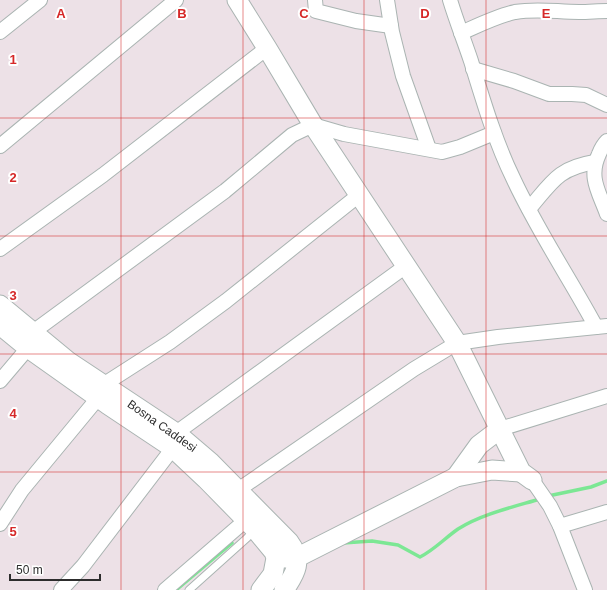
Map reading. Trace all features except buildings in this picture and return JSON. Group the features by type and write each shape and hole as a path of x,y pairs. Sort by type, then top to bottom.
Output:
{"main road":[{"path":"237,0 313,125 456,343 500,429 527,476"},
{"name":"Bosna Caddesi","path":"0,305 30,340"},
{"name":"Bosna Caddesi","path":"0,325 30,340 101,392 210,462 290,542 298,557"},
{"path":"456,477 479,445 500,429"},
{"name":"Bosna Caddesi","path":"174,440 206,479 269,545 276,558"},
{"path":"261,590 273,574 276,558 298,557 456,477 492,470 527,476"},
{"path":"284,590 295,573 298,557"}],"street":[{"path":"0,32 40,0"},
{"path":"0,146 176,0"},
{"path":"314,0 316,11 356,21 391,26"},
{"path":"387,0 391,26 403,76 429,149"},
{"path":"450,0 494,133 512,178 582,301 601,327"},
{"path":"461,33 515,12 532,10 579,12 607,11"},
{"path":"0,250 103,175 267,48"},
{"path":"473,69 514,80 549,94 586,95 607,105"},
{"path":"0,381 30,340 225,191 292,135 313,125 344,134 442,152 460,148 494,133"},
{"path":"606,210 596,187 594,173 595,162 603,144 607,141"},
{"path":"529,210 555,178 566,170 595,162"},
{"path":"0,524 22,490 101,392 226,301 359,195"},
{"path":"61,590 83,566 174,440 406,266"},
{"path":"238,490 414,369 456,343 498,337 601,327"},
{"path":"500,429 607,396"},
{"path":"527,476 550,506 560,526 585,590"},
{"path":"560,526 607,512"},
{"path":"165,590 250,525"}],"lane":[{"path":"189,590 247,538 250,525"}],"waterway":[{"path":"548,496 591,487 607,481"},
{"path":"343,543 372,541 398,545 420,557 458,529 477,519 498,511 540,499"},
{"path":"176,590 232,543"}]}
